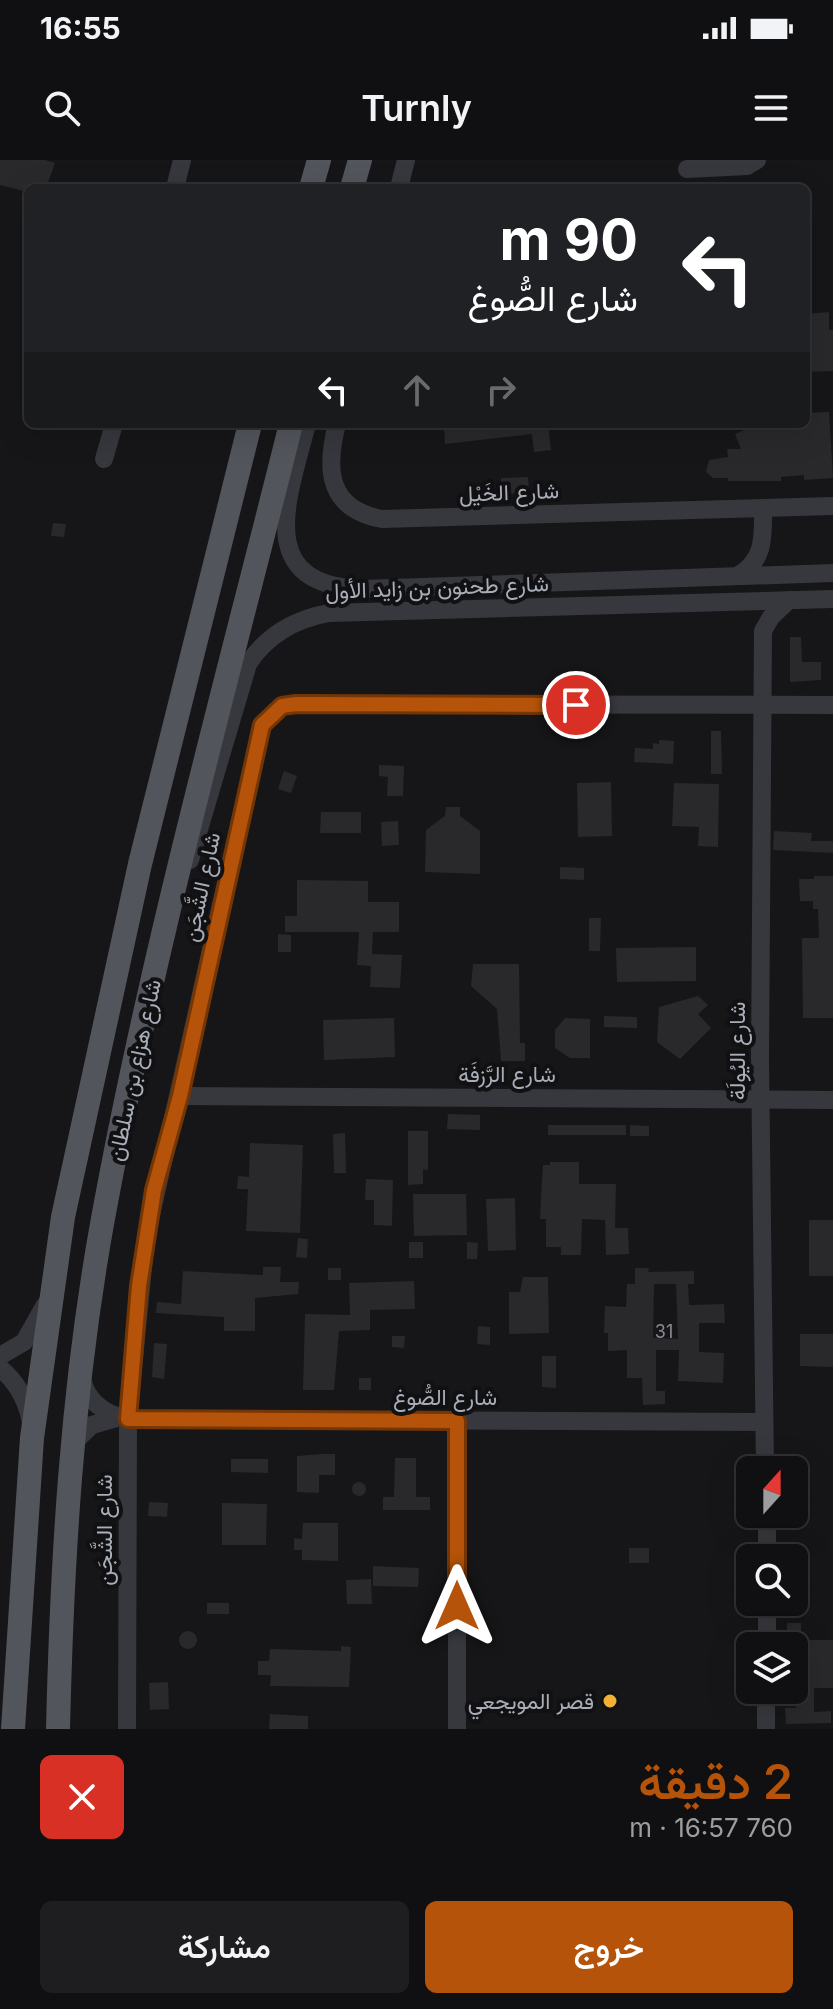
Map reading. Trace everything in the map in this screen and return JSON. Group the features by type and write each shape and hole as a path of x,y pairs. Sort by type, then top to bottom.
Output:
{"main road":[{"path":"312,184 319,160"},
{"path":"353,184 360,160"},
{"name":"شارع هزاع بن سلطان","path":"13,1729 32,1438 50,1296 98,1046 249,428"},
{"name":"شارع هزاع بن سلطان","path":"58,1729 63,1543 81,1369 102,1225 175,887 290,428"}],"street":[{"path":"176,184 182,160"},
{"path":"400,184 406,160"},
{"path":"687,169 725,164 747,166 757,160"},
{"path":"104,459 113,428"},
{"name":"شارع طحنون بن زايد الأول","path":"306,428 285,512 284,534 295,561 318,581 333,586 363,589 833,573"},
{"name":"شارع الخَيْل","path":"336,428 329,455 335,488 345,502 370,517 395,519 833,506"},
{"path":"739,575 755,561 764,541 763,508"},
{"path":"764,541 775,561 793,575"},
{"name":"شارع طحنون بن زايد الأول","path":"175,887 200,835 248,664 266,642 296,622 329,613 833,599"},
{"path":"736,601 763,631 776,610 789,600"},
{"name":"شارع اليُولَة","path":"763,631 760,1099 764,1456"},
{"name":"شارع الشَّجَن","path":"127,1729 124,1418 146,1237 262,725 270,714 296,704 833,705"},
{"name":"شارع الرَّزفَة","path":"180,1096 833,1100"},
{"path":"0,1356 24,1342 50,1296"},
{"path":"0,1368 16,1383 25,1400 32,1438"},
{"path":"81,1369 92,1400 124,1418"},
{"name":"شارع الصُّوغ","path":"72,1444 92,1425 124,1418 763,1422"},
{"path":"457,1421 457,1729"},
{"path":"766,1704 766,1729"}],"building":[{"path":"0,160 45,160 55,163 47,184 24,184 24,191 0,185"},
{"path":"829,312 829,330 833,330 833,371 810,372 810,314"},
{"path":"829,412 833,478 804,480 804,475 781,477 781,481 728,481 728,478 713,478 706,472 709,460 728,457 727,449 741,449 735,434 749,428 810,428 810,413"},
{"path":"444,428 548,428 551,450 534,452 532,434 445,444"},
{"path":"528,477 529,493 501,494 501,478"},
{"path":"53,523 66,524 64,537 51,536"},
{"path":"790,637 801,637 802,662 821,662 821,680 790,682"},
{"path":"711,731 721,731 722,774 711,774"},
{"path":"659,740 674,741 673,764 634,762 635,748 653,749 653,743 659,744"},
{"path":"379,765 404,766 403,796 387,796 388,777 379,776"},
{"path":"284,771 297,776 291,793 278,789"},
{"path":"611,782 612,836 578,837 577,783"},
{"path":"674,783 719,784 718,847 698,846 699,827 672,826"},
{"path":"446,807 460,807 460,816 480,831 480,874 425,872 426,830 445,816"},
{"path":"321,812 361,812 361,833 320,833"},
{"path":"398,821 399,845 382,846 381,822"},
{"path":"774,831 812,833 811,841 833,841 833,853 773,850"},
{"path":"560,867 584,868 584,880 560,879"},
{"path":"814,876 833,876 833,1018 803,1018 802,938 819,938 818,909 813,909 813,901 800,901 799,879 814,879"},
{"path":"297,880 368,881 368,902 399,902 399,932 373,932 372,954 402,955 400,988 370,987 371,966 357,965 359,932 285,932 285,916 297,916"},
{"path":"589,918 601,918 600,951 589,951"},
{"path":"278,934 291,935 291,952 278,952"},
{"path":"696,947 696,981 617,982 616,948"},
{"path":"473,964 519,964 520,1043 525,1043 525,1061 501,1061 497,1009 471,986"},
{"path":"698,996 708,1005 698,1014 711,1028 680,1059 657,1042 659,1007"},
{"path":"604,1016 637,1017 637,1028 604,1027"},
{"path":"394,1018 395,1057 324,1060 323,1020"},
{"path":"565,1018 590,1019 590,1058 570,1058 555,1048 555,1030"},
{"path":"448,1114 480,1115 480,1130 447,1129"},
{"path":"548,1125 626,1125 626,1135 548,1135"},
{"path":"630,1125 649,1126 649,1136 630,1136"},
{"path":"408,1131 428,1131 428,1170 423,1169 423,1184 408,1185"},
{"path":"345,1133 346,1173 334,1173 333,1134"},
{"path":"250,1143 303,1145 300,1233 246,1231 248,1189 237,1189 238,1176 249,1177"},
{"path":"550,1162 579,1162 579,1184 616,1184 615,1228 628,1228 629,1254 606,1255 605,1220 582,1219 581,1255 561,1255 561,1247 546,1247 546,1219 540,1219 541,1196 543,1165 550,1165"},
{"path":"366,1179 393,1180 392,1226 374,1225 374,1200 365,1200"},
{"path":"413,1194 466,1194 467,1235 414,1236"},
{"path":"515,1198 516,1250 488,1251 486,1199"},
{"path":"809,1220 833,1220 833,1276 809,1276"},
{"path":"298,1238 308,1239 307,1258 296,1257"},
{"path":"409,1242 423,1242 423,1258 409,1258"},
{"path":"467,1242 478,1243 477,1259 467,1259"},
{"path":"263,1267 281,1267 280,1282 299,1282 298,1294 255,1298 255,1331 224,1331 224,1317 156,1313 157,1302 181,1304 183,1271 263,1275"},
{"path":"328,1268 341,1268 341,1280 328,1280"},
{"path":"635,1268 649,1268 648,1272 694,1271 694,1284 688,1284 689,1305 724,1304 725,1323 699,1323 699,1352 724,1353 723,1383 678,1381 679,1350 656,1350 656,1391 665,1391 665,1404 643,1405 642,1378 627,1378 627,1350 608,1351 608,1333 604,1333 605,1306 626,1307 627,1284 635,1284","holes":["654,1284 676,1284 678,1339 653,1338"]},
{"path":"523,1277 548,1277 549,1333 509,1334 509,1292 520,1292"},
{"path":"414,1281 415,1309 370,1310 370,1330 339,1331 334,1390 303,1390 305,1314 350,1315 349,1283"},
{"path":"478,1326 490,1327 490,1345 477,1344"},
{"path":"800,1334 833,1334 833,1367 800,1366"},
{"path":"392,1336 405,1336 404,1348 392,1347"},
{"path":"154,1343 167,1344 164,1379 152,1377"},
{"path":"542,1356 556,1356 556,1388 542,1387"},
{"path":"359,1378 371,1378 371,1390 359,1390"},
{"path":"335,1454 335,1475 319,1475 319,1493 297,1492 297,1456"},
{"path":"395,1458 416,1458 416,1497 430,1497 430,1510 383,1510 383,1497 394,1497"},
{"path":"231,1459 268,1459 268,1473 231,1472"},
{"path":"359,1482 366,1489 359,1496 352,1489"},
{"path":"149,1502 168,1503 167,1517 148,1516"},
{"path":"222,1503 267,1504 266,1545 222,1545"},
{"path":"303,1523 338,1523 338,1561 302,1560 302,1550 294,1550 294,1538 302,1539"},
{"path":"629,1548 649,1548 649,1563 629,1563"},
{"path":"373,1566 419,1568 418,1587 373,1586"},
{"path":"371,1579 372,1604 347,1604 346,1580"},
{"path":"207,1603 229,1603 229,1614 207,1614"},
{"path":"787,1623 801,1623 801,1632 787,1632"},
{"path":"188,1631 197,1640 188,1649 179,1640"},
{"path":"808,1640 833,1640 833,1688 814,1688 814,1712 831,1711 831,1723 786,1724 785,1708 796,1708 796,1704 808,1704"},
{"path":"341,1646 351,1647 349,1687 270,1686 271,1675 258,1675 258,1661 269,1661 270,1649 341,1651"},
{"path":"168,1682 169,1709 150,1710 149,1683"},
{"path":"270,1714 308,1716 308,1729 269,1729"}],"place":[{"name":"قصر المويجعي","path":"610,1701"}],"route":[{"path":"457,1606 457,1421 128,1419 139,1286 154,1190 180,1096 262,725 270,714 282,706 296,704 576,705"}]}
